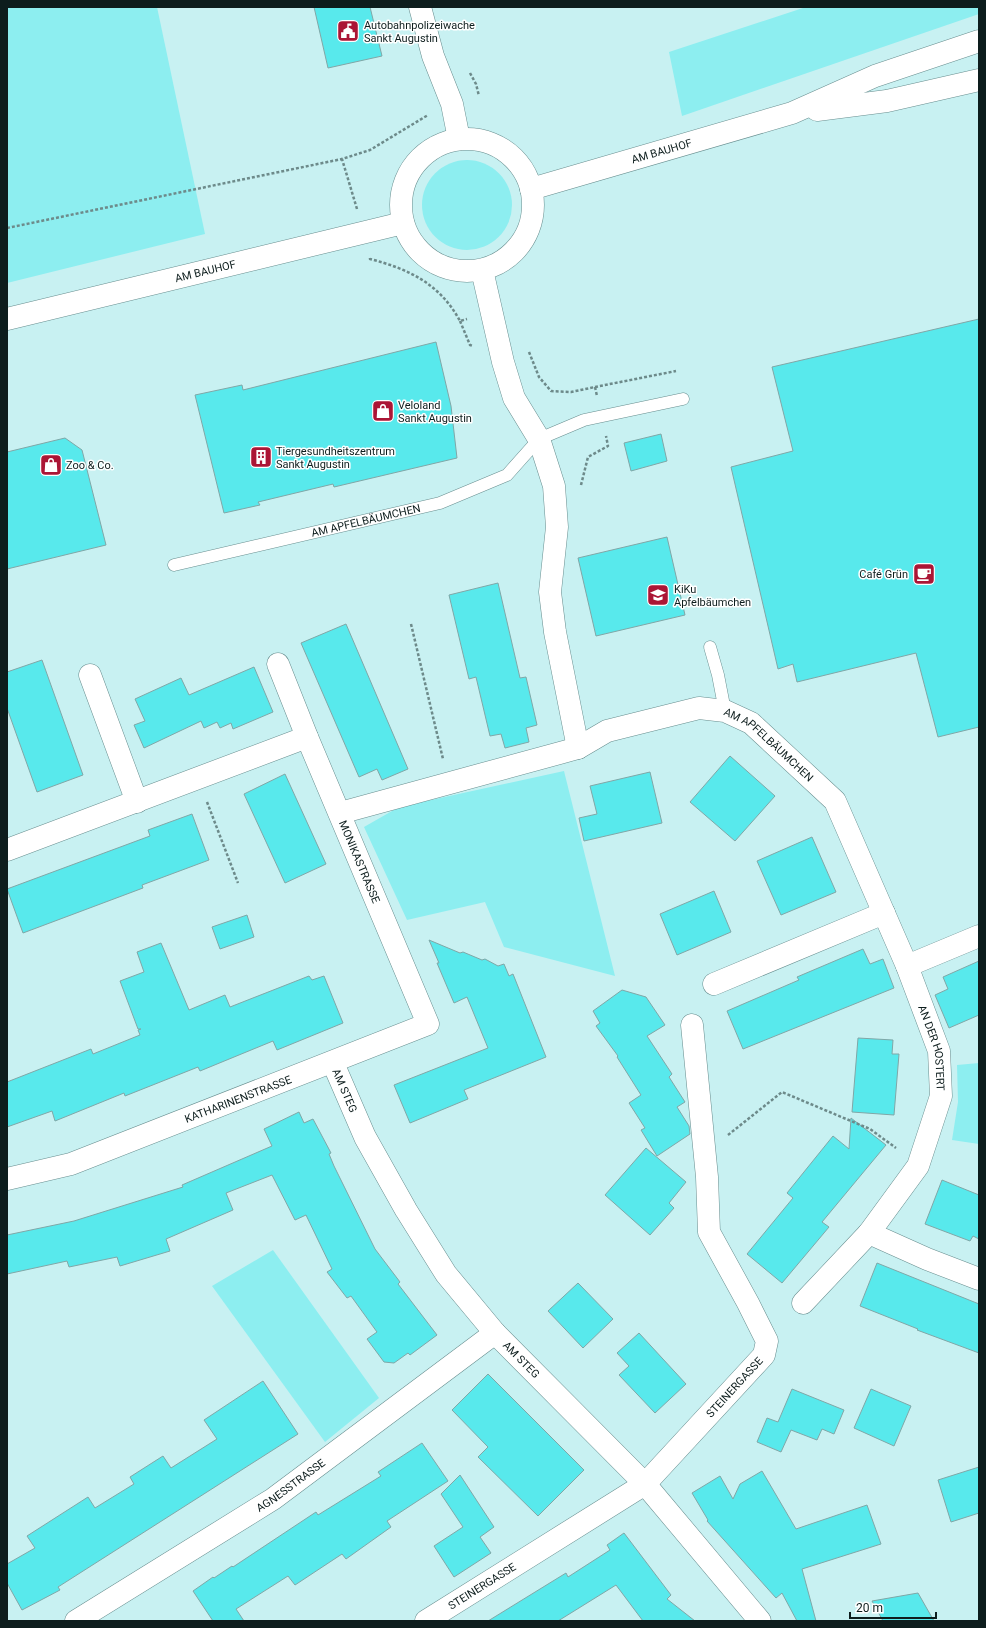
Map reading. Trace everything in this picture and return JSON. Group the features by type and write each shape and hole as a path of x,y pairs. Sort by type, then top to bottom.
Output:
{"street":[{"path":"420,7 433,56 452,104 459,139"},
{"path":"792,113 875,76 979,41"},
{"path":"792,113 887,100 979,80"},
{"name":"AM BAUHOF","path":"531,188 792,113"},
{"path":"459,139 478,140 496,145 512,156 524,171 531,188 533,210 528,230 518,248 501,262 482,270 462,271 442,267 425,256 411,242 403,223 400,201 406,178 419,159 437,146 459,139"},
{"name":"AM BAUHOF","path":"7,319 403,223"},
{"path":"482,270 514,398 539,439 554,486 557,527 550,592 555,632 578,748"},
{"name":"MONIKASTRASSE","path":"278,664 411,986"},
{"path":"90,675 137,802"},
{"name":"AM APFELBÄUMCHEN","path":"340,813 578,748 607,731 631,724 699,708 725,711 751,723 835,801 907,966"},
{"path":"7,850 308,737"},
{"path":"714,984 884,913"},
{"path":"907,966 979,936"},
{"name":"AN DER HOSTERT","path":"803,1303 869,1233 918,1166 941,1096 939,1051 907,966"},
{"name":"KATHARINENSTRASSE","path":"7,1179 71,1164 333,1063 428,1024 411,986"},
{"name":"STEINERGASSE","path":"426,1621 645,1484 764,1355 768,1341 709,1232 707,1177 692,1025"},
{"name":"AM STEG","path":"333,1063 364,1137 406,1210 446,1274 495,1333 645,1484 760,1621"},
{"path":"869,1233 926,1259 979,1279"},
{"name":"AGNESSTRASSE","path":"76,1621 273,1499 495,1333"}],"lane":[{"path":"539,439 584,420 683,400"},
{"name":"AM APFELBÄUMCHEN","path":"174,565 440,503 507,475 539,439"},
{"path":"710,647 718,675 725,711"}],"path":[{"path":"7,228 342,159"},
{"path":"595,387 676,371"},
{"path":"411,624 449,783"},
{"path":"198,779 238,883"},
{"path":"728,1136 782,1092 870,1128 918,1166"}],"shaded area":[{"path":"7,7 157,7 205,234 7,283"},
{"path":"806,7 979,7 979,14 682,116 669,52"},
{"path":"467,160 484,163 499,173 509,188 512,205 509,222 499,237 484,247 467,250 450,247 435,237 425,222 422,205 425,188 435,173 450,163"},
{"path":"564,771 615,976 504,947 485,902 407,920 364,827 399,807"},
{"path":"979,1063 979,1144 952,1140 958,1102 957,1065"},
{"path":"273,1250 379,1398 325,1442 212,1286"}],"building":[{"name":"Autobahnpolizeiwache Sankt Augustin","path":"314,7 370,7 382,56 328,68"},
{"path":"979,319 979,727 938,737 916,653 797,682 793,664 778,669 731,467 793,451 772,367"},
{"path":"436,342 451,406 457,458 334,487 333,484 258,502 260,505 224,513 195,395 242,385 243,390"},
{"path":"661,434 667,461 631,471 624,443"},
{"path":"65,438 82,450 106,545 7,569 7,452"},
{"path":"667,537 685,615 596,636 578,558"},
{"path":"498,583 520,678 526,677 537,725 526,728 529,742 505,748 501,734 490,736 476,677 469,679 449,595"},
{"path":"346,624 408,769 382,780 377,769 359,777 301,643"},
{"path":"42,660 83,775 37,792 7,708 7,672"},
{"path":"254,667 273,712 233,729 231,723 220,728 217,722 204,728 201,721 144,748 134,725 145,721 135,699 181,678 189,695"},
{"path":"730,756 775,796 735,841 690,802"},
{"path":"650,772 662,823 584,841 579,818 597,814 590,786"},
{"path":"285,774 326,864 285,883 244,794"},
{"path":"192,814 209,860 142,885 143,888 23,933 7,889 150,836 148,830"},
{"path":"812,837 836,892 781,915 757,861"},
{"path":"714,891 731,932 677,955 660,914"},
{"path":"247,915 254,937 220,949 212,927"},
{"path":"429,940 460,953 463,952 482,960 485,959 498,966 504,964 509,976 513,974 546,1057 464,1090 468,1099 410,1123 394,1085 488,1048 467,997 454,1003"},
{"path":"161,943 189,1010 225,995 230,1007 309,976 312,980 324,976 343,1023 277,1050 273,1041 200,1071 198,1067 125,1096 124,1093 55,1121 52,1111 7,1127 7,1082 91,1049 93,1054 140,1035 138,1030 141,1029 138,1029 120,981 144,972 137,952"},
{"path":"863,949 870,964 883,959 894,988 743,1049 727,1011 799,980 797,977"},
{"path":"979,961 979,1015 949,1028 935,995 948,989 943,977"},
{"path":"622,990 646,997 665,1025 647,1036 672,1074 669,1077 685,1102 677,1107 689,1126 690,1134 657,1156 641,1130 645,1128 629,1103 641,1095 617,1057 618,1056 596,1026 600,1023 593,1011"},
{"path":"858,1038 893,1040 892,1054 899,1054 894,1115 852,1112"},
{"path":"299,1112 304,1123 313,1119 331,1153 329,1154 334,1166 375,1249 400,1282 398,1284 437,1335 410,1355 408,1353 394,1363 384,1362 367,1339 377,1332 351,1296 347,1298 327,1272 332,1269 306,1215 295,1220 272,1175 226,1193 233,1210 166,1239 170,1251 120,1266 117,1257 69,1267 67,1261 7,1274 7,1235 74,1221 183,1187 182,1185 272,1146 264,1129"},
{"path":"851,1118 886,1145 822,1222 829,1227 782,1283 747,1254 793,1198 787,1193 833,1136 849,1149"},
{"path":"646,1148 686,1182 669,1203 674,1208 650,1235 605,1195"},
{"path":"942,1180 979,1195 979,1239 973,1236 970,1241 925,1224"},
{"path":"877,1263 979,1304 979,1353 917,1330 918,1329 860,1306"},
{"path":"578,1283 613,1319 583,1348 548,1311"},
{"path":"639,1333 686,1384 655,1413 619,1375 629,1366 617,1353"},
{"path":"488,1374 584,1470 538,1516 478,1457 488,1447 452,1410"},
{"path":"263,1381 298,1434 58,1587 60,1590 22,1610 7,1583 7,1564 35,1548 27,1536 88,1497 95,1508 134,1484 130,1477 163,1456 171,1468 217,1439 204,1420"},
{"path":"792,1389 844,1410 834,1434 822,1429 817,1440 791,1430 781,1452 757,1442 767,1418 778,1422"},
{"path":"871,1389 911,1406 894,1446 854,1428"},
{"path":"422,1443 448,1481 387,1521 391,1527 346,1559 342,1554 295,1585 288,1576 236,1609 244,1621 213,1621 193,1591 213,1577 214,1578 232,1566 233,1567 316,1512 318,1515 381,1476 378,1472"},
{"path":"979,1467 979,1513 951,1522 938,1480"},
{"path":"762,1471 796,1529 867,1505 881,1544 802,1569 816,1621 797,1621 782,1593 776,1598 707,1521 708,1520 692,1493 720,1476 733,1499 740,1484"},
{"path":"460,1475 494,1527 480,1537 491,1553 454,1577 434,1546 463,1527 441,1494"},
{"path":"624,1533 671,1595 667,1599 695,1621 643,1621 616,1585 558,1621 488,1621 566,1573 568,1577 610,1550 607,1545"},
{"path":"918,1593 934,1621 883,1621 872,1601"}],"place":[{"name":"Autobahnpolizeiwache Sankt Augustin","path":"348,31"},
{"name":"Veloland Sankt Augustin","path":"383,411"},
{"name":"Tiergesundheitszentrum Sankt Augustin","path":"261,457"},
{"name":"Zoo & Co.","path":"51,465"},
{"name":"Café Grün","path":"924,574"},
{"name":"KiKu Apfelbäumchen","path":"658,595"}]}
